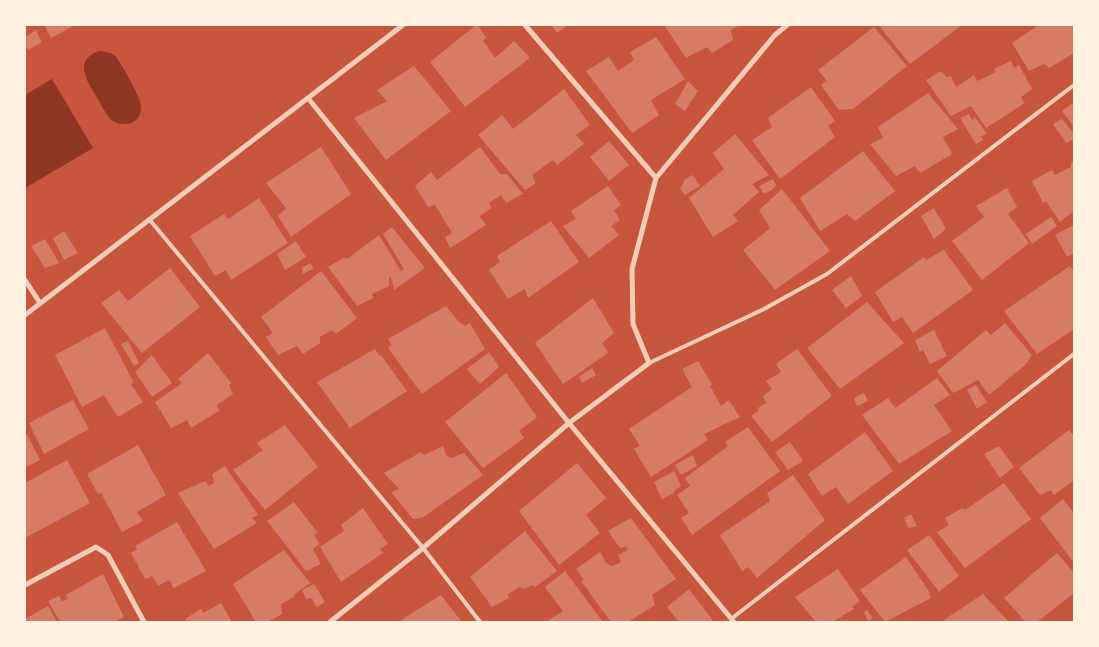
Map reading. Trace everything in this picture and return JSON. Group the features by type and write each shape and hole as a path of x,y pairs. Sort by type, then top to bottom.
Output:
{"street":[{"path":"25,315 403,25"},
{"path":"525,25 656,178"},
{"path":"330,622 423,548 569,422 649,364 633,324 632,269 656,178 775,36 787,25"},
{"path":"308,98 569,422 733,620"},
{"path":"25,280 40,303"},
{"path":"25,585 96,547 108,555 144,622"}],"lane":[{"path":"649,364 764,309 827,274 1074,86"},
{"path":"149,219 423,548 480,622"},
{"path":"733,620 1074,354"}],"shaded area":[{"path":"99,51 105,51 117,58 138,95 141,112 139,117 131,123 121,124 111,120 86,78 84,65 86,60"},
{"path":"52,79 93,148 25,188 25,95"}],"building":[{"path":"44,25 75,25 51,38"},
{"path":"478,25 486,38 483,40 495,58 514,41 530,58 465,107 430,62"},
{"path":"551,25 568,25 557,33"},
{"path":"664,25 740,25 731,30 733,40 712,53 707,47 686,58"},
{"path":"883,25 962,25 910,64 880,27"},
{"path":"1039,25 1074,25 1074,53 1049,68 1044,64 1029,71 1012,43"},
{"path":"874,27 907,66 853,109 839,110 821,85 827,81 818,70"},
{"path":"36,30 42,42 28,50 25,44 25,37"},
{"path":"656,37 685,79 651,100 659,115 632,133 586,71 609,57 618,71 634,60 630,52"},
{"path":"1011,61 1014,68 1019,65 1032,89 1021,97 1025,103 986,128 971,106 951,116 926,80 941,71 946,77 951,76 956,87 974,75 977,81 996,72 994,69"},
{"path":"414,66 451,111 386,160 354,118 387,101 377,90"},
{"path":"688,81 698,91 685,111 675,104"},
{"path":"811,87 835,121 828,126 835,137 780,179 752,140 772,127 768,118"},
{"path":"564,89 590,125 576,135 584,144 557,165 553,160 532,175 536,183 525,190 478,135 502,115 513,129"},
{"path":"928,93 958,129 943,137 952,154 920,173 915,166 896,176 870,144 883,138 878,127"},
{"path":"1074,102 1074,127 1062,111"},
{"path":"969,114 972,120 975,117 987,134 981,136 983,140 976,144 960,118"},
{"path":"1062,119 1074,134 1074,139 1066,143 1053,124"},
{"path":"735,134 769,175 752,184 759,192 733,215 738,221 713,237 689,198 724,169 713,153"},
{"path":"609,141 629,165 609,181 590,157"},
{"path":"321,147 351,194 291,237 278,216 286,208 266,183"},
{"path":"480,147 500,174 507,174 523,194 506,203 501,195 489,203 492,208 479,216 486,225 450,248 445,237 452,233 435,205 428,207 415,186 431,172 437,180"},
{"path":"863,151 895,191 855,221 847,214 820,231 800,198"},
{"path":"1074,161 1074,211 1060,222 1046,201 1043,203 1032,181 1052,170 1055,175 1071,167 1071,163"},
{"path":"693,175 700,186 685,195 680,189 685,179"},
{"path":"773,179 776,185 772,190 764,194 759,186"},
{"path":"608,186 621,205 614,210 620,220 611,226 619,235 589,258 563,226 576,219 571,211"},
{"path":"1007,188 1017,207 1008,214 1029,243 982,280 952,241 984,217 976,206"},
{"path":"782,189 830,251 775,290 743,250 770,228 759,210"},
{"path":"259,198 288,243 231,280 226,270 215,276 190,236 224,214 228,219"},
{"path":"934,208 946,229 934,239 921,216"},
{"path":"1051,217 1057,226 1032,244 1026,234"},
{"path":"551,221 579,262 528,298 525,289 508,299 489,270 500,262 497,256"},
{"path":"1074,225 1074,253 1067,257 1055,235"},
{"path":"392,227 425,268 394,290 391,277 389,278 389,286 372,294 373,298 357,306 328,267 344,258 347,259 379,235 401,271 404,269 383,234"},
{"path":"64,231 78,253 64,260 53,238"},
{"path":"45,239 59,263 45,268 31,246"},
{"path":"296,241 306,257 285,270 277,254"},
{"path":"944,250 973,290 913,333 902,317 893,322 875,292 924,257 926,260"},
{"path":"310,263 314,268 303,274 302,268"},
{"path":"1070,266 1074,271 1074,329 1037,354 1004,311"},
{"path":"170,268 200,307 142,353 101,303 119,290 128,301"},
{"path":"321,271 357,318 336,334 332,330 320,337 320,343 303,354 297,346 278,355 266,337 273,333 261,317"},
{"path":"851,276 862,296 846,308 832,290"},
{"path":"593,298 614,333 602,343 608,353 563,384 535,343"},
{"path":"867,302 904,343 840,389 807,348"},
{"path":"446,306 459,322 465,326 470,323 485,349 422,394 388,348 392,345 388,339"},
{"path":"1005,323 1032,355 1025,365 989,395 978,380 953,393 937,371 986,330 991,335"},
{"path":"105,328 134,383 131,384 143,402 118,417 104,395 82,407 55,355"},
{"path":"934,330 947,356 930,364 923,350 920,352 915,340"},
{"path":"128,341 139,363 134,366 121,344"},
{"path":"375,349 407,391 350,428 317,382"},
{"path":"797,349 832,396 772,442 751,416 766,403 763,396 772,389 766,381 781,372 776,364"},
{"path":"489,352 499,367 480,384 467,369"},
{"path":"208,353 231,383 229,385 233,394 217,405 219,411 191,428 187,420 171,428 155,402 182,383 178,379"},
{"path":"152,355 172,383 152,397 135,372"},
{"path":"698,361 712,384 710,386 721,406 729,400 740,417 704,434 708,440 651,477 634,449 640,446 629,429 692,387 682,369"},
{"path":"592,368 596,375 582,383 579,377"},
{"path":"506,373 537,417 519,431 524,438 483,468 445,422"},
{"path":"937,378 950,395 934,405 952,431 899,464 862,415 888,398 895,408"},
{"path":"976,385 987,402 977,409 967,390"},
{"path":"864,393 868,401 857,406 854,398"},
{"path":"73,400 89,429 44,454 29,423"},
{"path":"285,425 318,467 265,510 233,470 263,450 257,443"},
{"path":"748,427 780,471 692,535 681,518 689,513 677,495 690,486 685,478 728,446 725,442"},
{"path":"1069,430 1074,436 1074,480 1054,495 1051,490 1040,495 1019,468"},
{"path":"25,431 40,460 25,468"},
{"path":"865,432 893,471 848,504 836,487 822,496 808,474"},
{"path":"790,442 803,461 788,470 775,452"},
{"path":"138,445 166,495 137,512 143,521 122,532 101,493 98,494 87,474"},
{"path":"443,446 446,455 451,458 464,453 483,475 422,518 413,519 391,492 399,489 384,473 421,452 424,455"},
{"path":"999,446 1014,467 1000,478 984,454"},
{"path":"693,455 697,466 681,475 675,465"},
{"path":"67,460 90,503 25,538 25,483"},
{"path":"577,463 606,498 586,515 600,533 559,565 519,511"},
{"path":"225,466 258,515 252,518 257,523 214,549 178,493 205,481 209,486 214,483 212,474"},
{"path":"674,471 681,486 674,493 662,499 654,482"},
{"path":"793,475 825,520 757,578 748,567 742,571 720,535 770,501 767,493"},
{"path":"1004,483 1031,519 965,568 937,532 949,525 945,518 962,508 965,510"},
{"path":"1063,499 1074,513 1074,563 1040,518"},
{"path":"294,502 318,533 314,534 319,544 313,549 321,564 306,571 267,521"},
{"path":"363,508 388,544 380,549 383,553 341,582 320,547 344,531 341,525"},
{"path":"911,514 917,526 909,528 904,518"},
{"path":"631,518 676,579 652,595 655,605 628,622 611,622 581,581 584,580 576,569 600,552 607,564 613,566 621,562 618,555 628,550 626,546 620,548 608,531"},
{"path":"177,522 206,571 174,588 169,580 158,586 152,576 145,579 131,553 137,549 135,546"},
{"path":"525,531 557,571 535,587 532,585 524,589 519,587 508,594 509,598 492,607 470,577"},
{"path":"929,535 959,576 939,592 907,550"},
{"path":"284,550 310,583 295,594 294,597 281,604 282,614 267,622 256,622 233,584"},
{"path":"1057,553 1074,573 1074,593 1037,622 1026,622 1004,598"},
{"path":"906,557 930,593 931,598 885,622 860,590"},
{"path":"838,569 860,601 853,606 854,609 832,622 827,622 826,620 816,622 795,597"},
{"path":"565,571 603,622 546,622 563,611 545,587"},
{"path":"103,574 124,617 114,622 60,622 48,601 59,596 62,601 68,599 66,595"},
{"path":"314,584 325,602 317,607 311,598 306,599 302,590"},
{"path":"689,589 714,622 679,622 667,607"},
{"path":"983,594 1009,622 941,622"},
{"path":"441,595 462,622 398,622"},
{"path":"221,603 232,622 187,622 185,619 201,609 203,613"},
{"path":"48,606 57,622 25,622 25,619"},
{"path":"867,610 873,618 868,621 864,612"}]}
